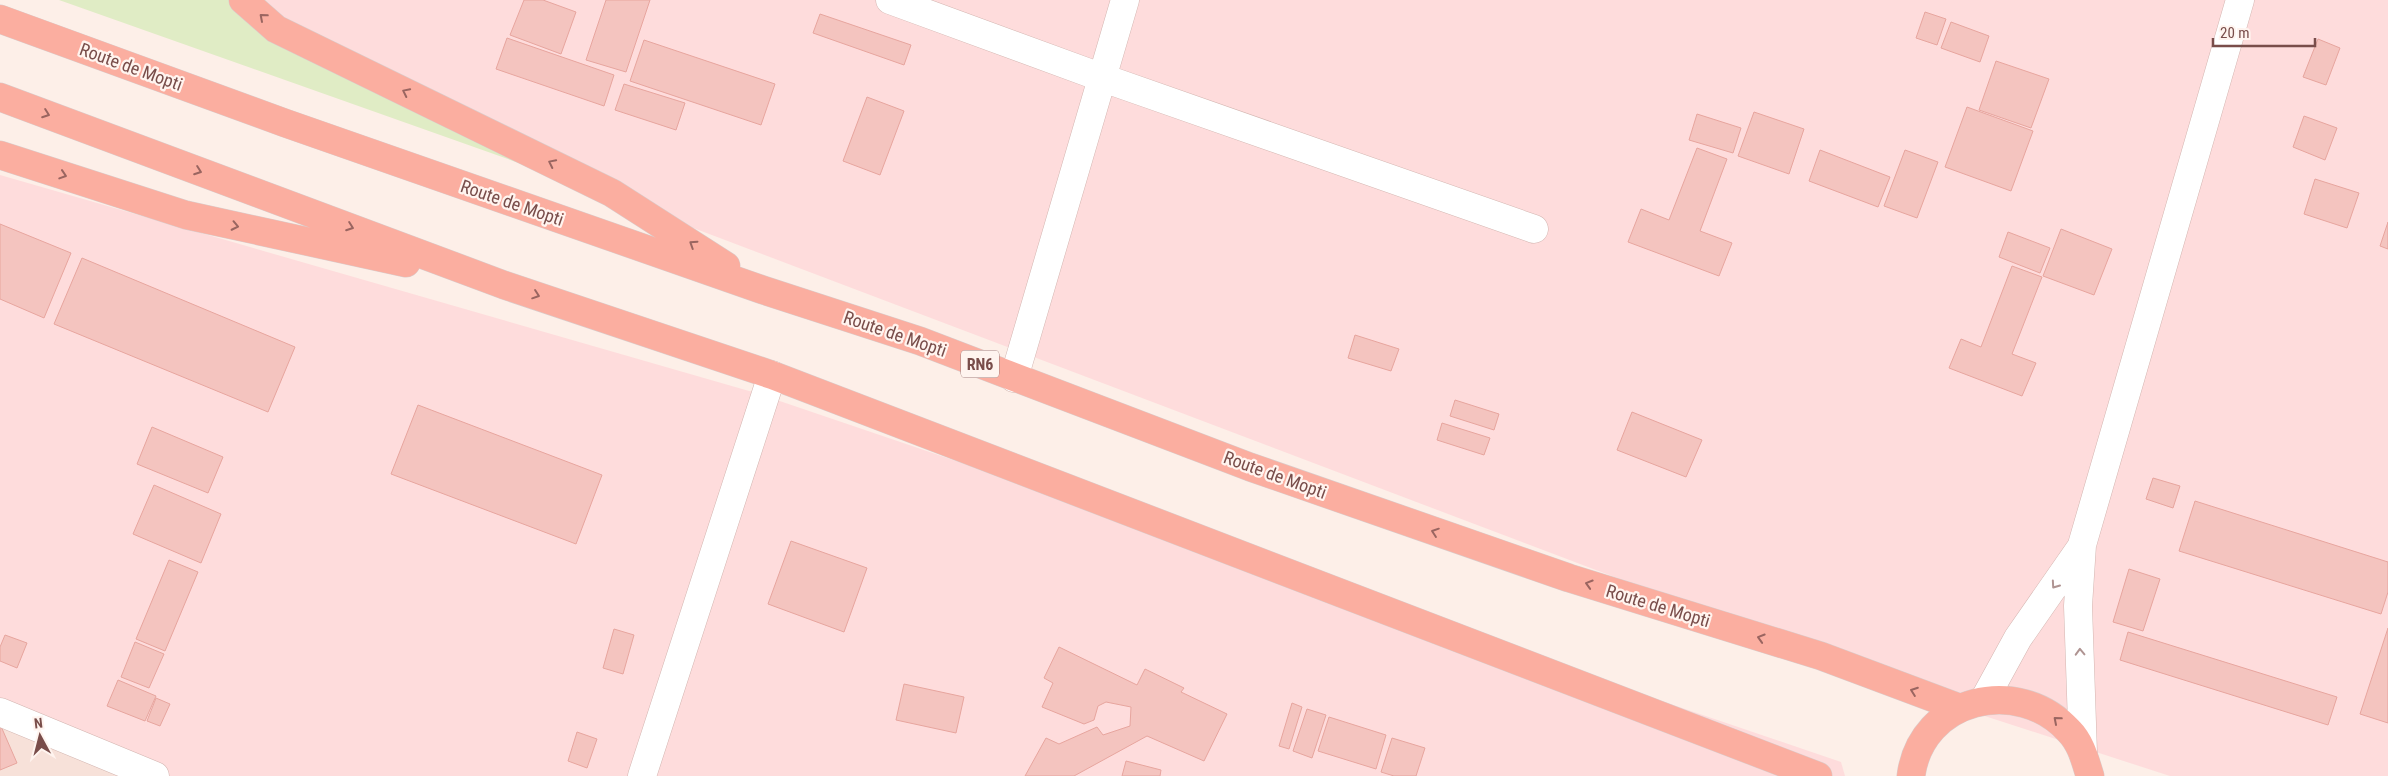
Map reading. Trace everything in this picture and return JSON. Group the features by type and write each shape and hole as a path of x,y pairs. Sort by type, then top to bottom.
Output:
{"highway":[{"path":"243,0 276,29 612,193 763,290"},
{"name":"Route de Mopti","path":"0,19 285,124 763,290 920,341 1269,474 1569,578 1972,704"},
{"path":"0,97 504,284 772,375 1818,776"},
{"path":"0,155 186,216 504,284"},
{"path":"1911,776 1913,764 1923,741 1939,722 1972,704 2008,699 2032,704 2053,716 2065,727 2087,765"}],"street":[{"path":"890,0 1103,78 1534,229"},
{"path":"1014,378 1125,0"},
{"path":"2087,765 2078,606 2082,545 2240,0"},
{"path":"642,776 772,375"},
{"path":"1972,704 2082,545"},
{"path":"0,712 155,776"}],"shaded area":[{"path":"265,0 2388,0 2388,776 2170,776 1960,708 564,179 302,45"},
{"path":"0,175 756,393 1841,762 1845,776 155,776 0,712"},
{"path":"0,712 155,776 0,776"}],"green space":[{"path":"59,0 265,0 302,45 564,179"}],"building":[{"path":"524,0 543,0 576,12 561,54 510,35"},
{"path":"606,0 650,0 626,72 586,60"},
{"path":"1925,12 1946,19 1937,45 1916,38"},
{"path":"820,14 911,45 904,65 813,33"},
{"path":"1951,22 1989,36 1980,62 1941,48"},
{"path":"507,38 614,75 604,106 496,69"},
{"path":"2318,39 2340,48 2326,85 2303,77"},
{"path":"644,40 775,84 761,125 630,81"},
{"path":"1996,61 2049,79 2031,128 1979,110"},
{"path":"624,84 685,103 676,130 615,110"},
{"path":"867,97 904,111 880,175 843,161"},
{"path":"1967,107 2033,131 2011,191 1945,167"},
{"path":"1754,112 1804,129 1789,174 1738,156"},
{"path":"1697,114 1741,128 1733,153 1689,140"},
{"path":"2304,116 2337,128 2325,160 2293,147"},
{"path":"1697,148 1727,159 1700,231 1732,243 1719,276 1628,242 1641,209 1669,220"},
{"path":"1820,150 1890,177 1878,207 1809,181"},
{"path":"1905,150 1938,162 1917,218 1884,206"},
{"path":"2315,179 2359,193 2347,228 2304,214"},
{"path":"2388,222 2388,249 2380,246"},
{"path":"0,224 71,253 44,318 0,299"},
{"path":"2061,229 2112,249 2094,295 2043,276"},
{"path":"2008,232 2050,248 2040,273 1999,257"},
{"path":"82,258 295,347 268,412 54,324"},
{"path":"2012,266 2042,277 2012,354 2036,363 2022,396 1949,368 1961,339 1981,347"},
{"path":"1355,335 1399,349 1391,371 1348,358"},
{"path":"1455,400 1499,414 1494,430 1450,416"},
{"path":"418,405 602,475 576,544 391,474"},
{"path":"1632,412 1702,440 1686,477 1617,450"},
{"path":"1442,423 1490,438 1484,455 1437,440"},
{"path":"152,427 223,457 208,493 137,464"},
{"path":"2153,478 2180,486 2173,508 2146,499"},
{"path":"154,485 221,514 201,563 133,534"},
{"path":"2195,501 2388,562 2388,592 2381,614 2179,551"},
{"path":"791,541 867,568 844,632 768,604"},
{"path":"169,560 198,572 165,651 136,639"},
{"path":"2129,569 2160,579 2143,631 2113,622"},
{"path":"2388,628 2388,723 2360,714"},
{"path":"614,629 634,635 623,674 603,668"},
{"path":"2128,632 2337,697 2328,725 2120,660"},
{"path":"5,635 27,643 17,668 0,661 0,647"},
{"path":"135,642 164,654 149,688 121,677"},
{"path":"1059,647 1137,685 1145,669 1184,688 1181,692 1227,714 1204,761 1147,736 1074,776 1025,776 1046,738 1059,744 1097,727 1103,735 1130,726 1131,707 1106,702 1098,706 1094,720 1084,724 1042,707 1053,683 1044,678"},
{"path":"118,680 156,696 145,721 107,706"},
{"path":"904,684 964,697 956,733 896,720"},
{"path":"156,698 170,704 160,726 147,721"},
{"path":"1292,703 1302,707 1289,749 1279,746"},
{"path":"1307,709 1326,715 1312,758 1293,751"},
{"path":"1329,717 1386,735 1376,769 1318,751"},
{"path":"0,724 17,763 0,770"},
{"path":"577,732 597,739 587,768 568,761"},
{"path":"1392,738 1425,748 1416,776 1394,776 1381,772"},
{"path":"1126,761 1161,770 1160,776 1122,776"}]}
